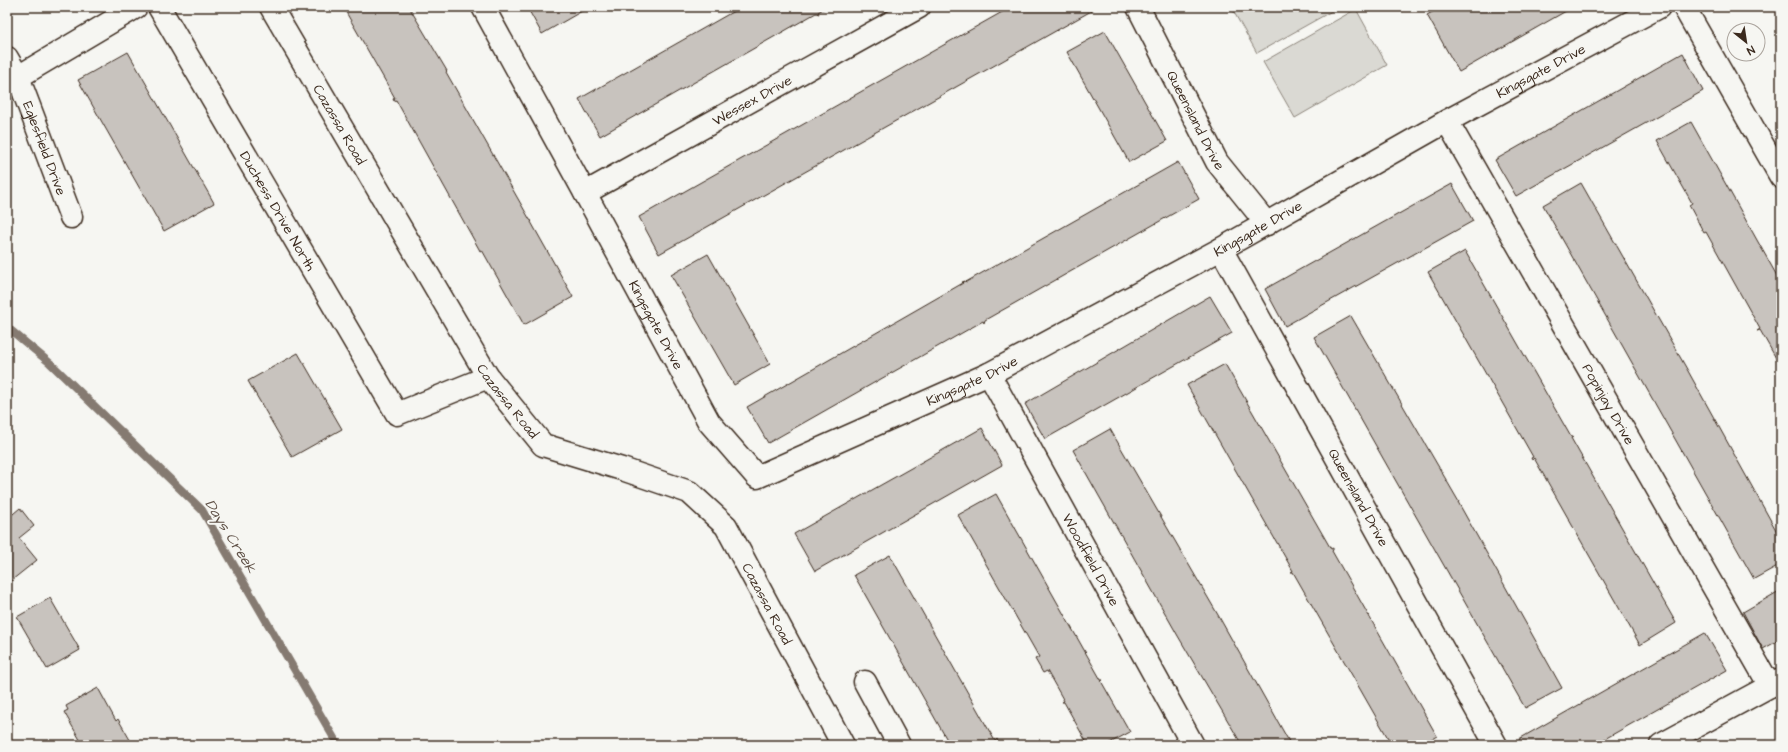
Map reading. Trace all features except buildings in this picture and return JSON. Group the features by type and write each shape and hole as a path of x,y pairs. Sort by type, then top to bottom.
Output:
{"street":[{"path":"18,78 136,7"},
{"name":"Duchess Drive North","path":"159,7 397,414 488,377"},
{"name":"Cazassa Road","path":"271,7 488,377 544,445 622,469 689,492 726,526 843,745"},
{"name":"Kingsgate Drive","path":"483,7 708,422 757,478 989,374 1267,224 1447,121 1659,7"},
{"name":"Wessex Drive","path":"585,193 919,7"},
{"name":"Queensland Drive","path":"1138,7 1217,162 1267,224"},
{"path":"1684,7 1781,177"},
{"name":"Eglesfield Drive","path":"7,58 18,78 71,217"},
{"name":"Popinjay Drive","path":"1447,121 1776,683"},
{"name":"Queensland Drive","path":"1221,249 1496,745"},
{"name":"Woodfield Drive","path":"989,374 1193,745"},
{"path":"866,682 899,745"},
{"path":"1661,745 1776,683"}],"shaded area":[{"path":"1231,7 1339,7 1257,53"},
{"path":"1356,9 1387,65 1295,118 1263,62"}],"waterway":[{"name":"Days Creek","path":"7,327 50,363 202,510 338,745"}]}
